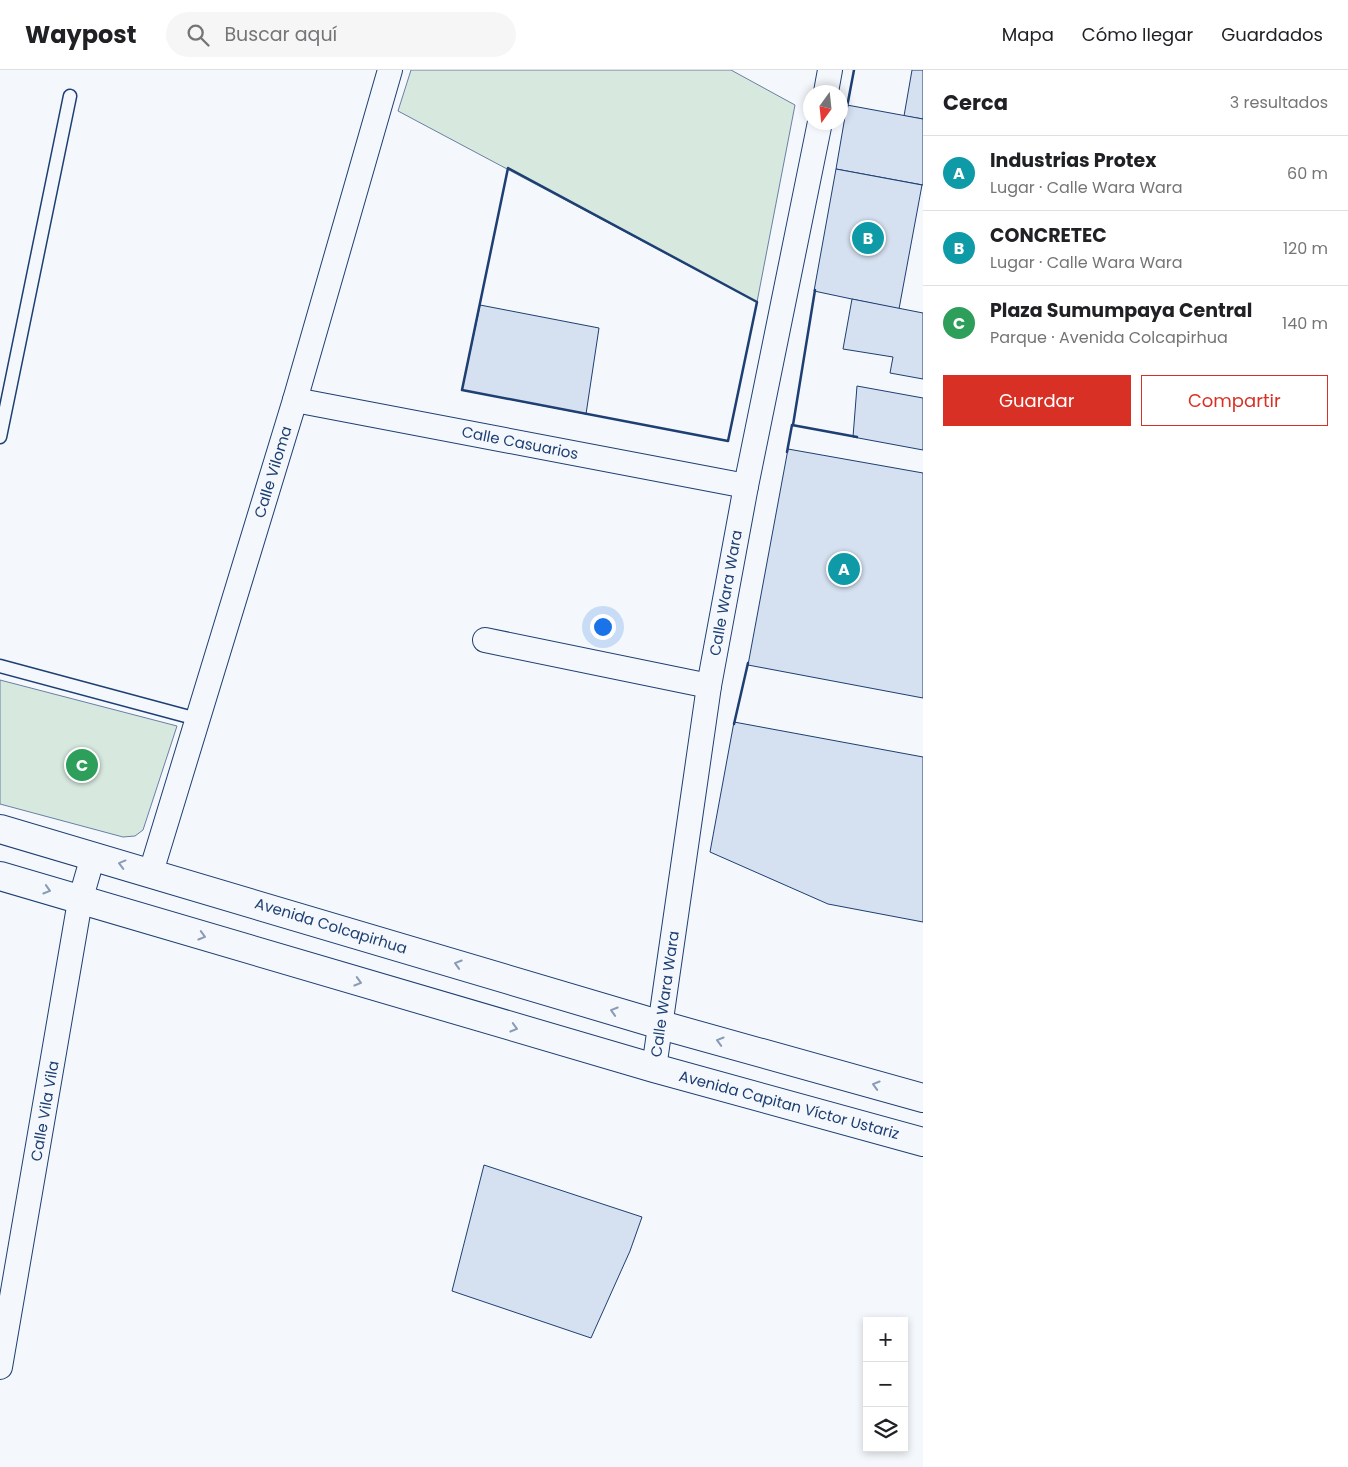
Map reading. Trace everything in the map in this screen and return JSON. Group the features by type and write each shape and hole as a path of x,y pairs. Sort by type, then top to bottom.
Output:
{"main road":[{"name":"Avenida Colcapirhua","path":"0,829 151,872 661,1025"},
{"path":"0,876 654,1068"},
{"path":"661,1025 923,1098"},
{"name":"Avenida Capitan Víctor Ustariz","path":"654,1068 923,1142"}],"street":[{"name":"Calle Viloma","path":"151,872 295,400 390,70"},
{"path":"827,85 830,70"},
{"name":"Calle Wara Wara","path":"654,1068 708,686 746,486 818,130"},
{"name":"Calle Casuarios","path":"295,400 746,486"},
{"path":"485,640 708,686"},
{"name":"Calle Vila Vila","path":"0,1366 80,900 93,856"}],"lane":[{"path":"0,437 70,96"},
{"path":"0,666 198,719"}],"shaded area":[{"path":"411,70 731,70 795,105 757,302 398,111"},
{"path":"0,680 177,726 143,830 135,836 123,837 0,804"}],"building":[{"path":"912,70 923,70 923,119 904,116"},
{"path":"848,105 923,119 923,185 836,169 843,130 848,130"},
{"path":"836,169 922,185 899,309 814,291"},
{"path":"852,299 923,313 923,379 890,373 893,357 843,349"},
{"path":"480,305 599,328 586,414 462,390"},
{"path":"857,386 923,398 923,450 853,437"},
{"path":"788,449 923,473 923,698 748,665"},
{"path":"734,722 923,757 923,922 828,904 710,852"},
{"path":"484,1165 642,1217 630,1251 591,1338 452,1291"}],"wall":[{"path":"848,102 854,70"},
{"path":"508,168 757,302 728,441 462,390 508,168"},
{"path":"793,425 815,290"},
{"path":"787,452 792,425 857,437"},
{"path":"734,724 748,663"}],"place":[{"name":"CONCRETEC","path":"868,238"},
{"name":"Industrias Protex","path":"844,569"},
{"name":"Plaza Sumumpaya Central","path":"82,765"}]}
